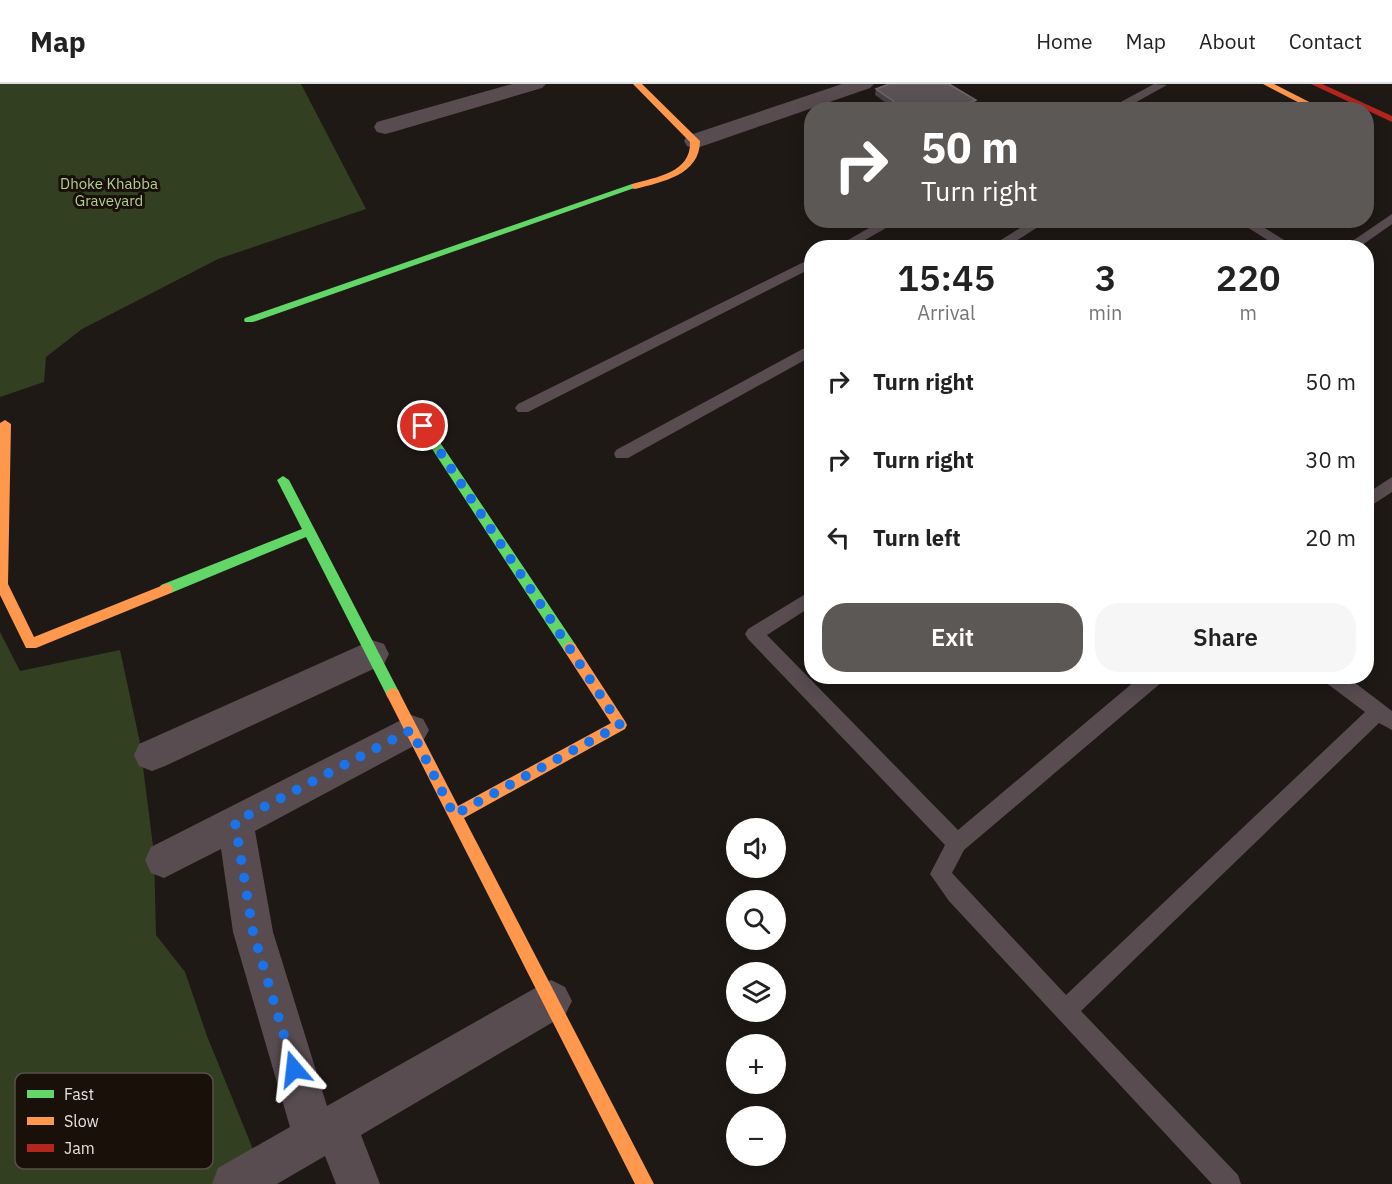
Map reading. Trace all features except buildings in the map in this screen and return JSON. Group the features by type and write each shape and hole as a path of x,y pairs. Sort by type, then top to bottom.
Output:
{"street":[{"path":"385,127 535,84"},
{"path":"249,320 681,170 694,163 698,153 695,141 637,84"},
{"path":"810,102 863,84"},
{"path":"1267,84 1304,102"},
{"path":"1315,84 1355,102"},
{"path":"695,141 804,104"},
{"path":"1374,111 1392,119"},
{"path":"5,424 0,584 31,644 309,531"},
{"path":"423,426 620,725 454,815"},
{"path":"283,480 645,1184"},
{"path":"152,755 372,654"},
{"path":"164,860 411,730"},
{"path":"235,822 253,932 325,1131 358,1184"},
{"path":"234,1184 550,1001"}],"lane":[{"path":"1128,102 1161,85"},
{"path":"1360,240 1392,218"},
{"path":"855,240 878,228"},
{"path":"1008,240 1029,228"},
{"path":"1256,228 1277,240"},
{"path":"523,408 804,266"},
{"path":"622,454 804,353"},
{"path":"1374,497 1392,483"},
{"path":"804,602 754,634 957,843"},
{"path":"1146,684 957,843 940,874 956,894 1229,1184"},
{"path":"1066,1010 1385,717 1342,684"}],"green space":[{"name":"Dhoke Khabba Graveyard","path":"0,84 301,84 366,209 218,259 82,329 46,357 44,382 0,397"},
{"path":"0,632 20,671 120,650 140,743 154,854 156,935 185,972 207,1036 267,1184 0,1184"}],"traffic: fast":[{"path":"249,320 635,186"},
{"path":"423,426 570,648"},
{"path":"283,480 393,694"},
{"path":"166,589 309,531"}],"traffic: slow":[{"path":"635,186 666,177 685,167 695,152 695,141 637,84"},
{"path":"1267,84 1304,102"},
{"path":"5,424 1,584 31,644 166,589"},
{"path":"455,815 620,725 570,648"},
{"path":"393,694 645,1184"}],"traffic: jam":[{"path":"1315,84 1355,102"},
{"path":"1374,111 1392,119"}],"route":[{"path":"294,1069 253,932 235,822 411,730 454,815 620,725 423,426"}]}
